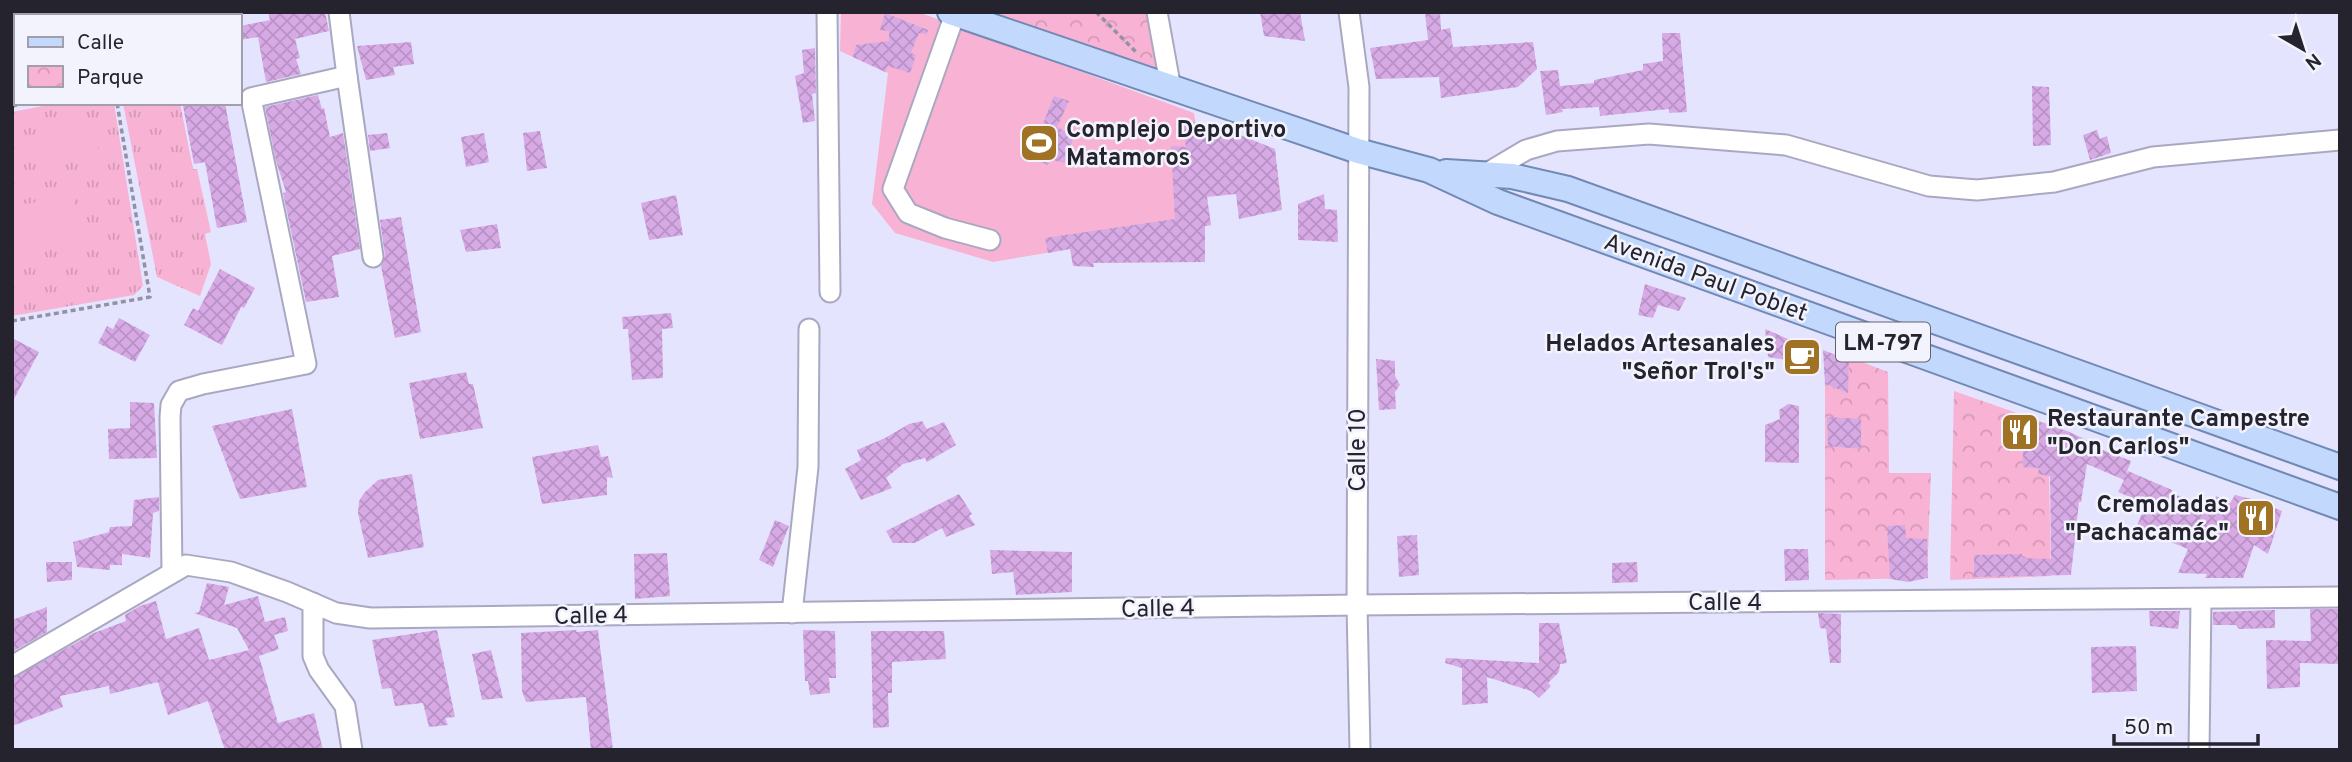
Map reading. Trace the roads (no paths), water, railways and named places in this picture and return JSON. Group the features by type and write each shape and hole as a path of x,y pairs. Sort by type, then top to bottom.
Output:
{"main road":[{"name":"Avenida Paul Poblet","path":"952,13 1358,151 1429,170 1512,176 1567,189 2340,467"},
{"name":"Avenida Paul Poblet","path":"1429,170 1498,202 2340,507"}],"street":[{"path":"339,12 373,257"},
{"path":"827,12 830,292"},
{"path":"1157,12 1171,89"},
{"name":"Calle 10","path":"1349,12 1359,87 1357,605 1360,750"},
{"path":"952,13 893,189 908,214 945,228 990,240"},
{"path":"172,572 170,405 178,391 306,364 251,97 346,76"},
{"path":"1484,175 1526,150 1557,142 1649,134 1786,145 1929,186 1977,190 2054,182 2153,157 2340,139"},
{"path":"792,612 808,467 809,329"},
{"name":"Calle 4","path":"12,666 186,565 231,572 336,613 369,618 1357,605 2340,597"},
{"path":"2199,750 2201,599"},
{"path":"313,603 313,656 319,670 345,706 352,750"}],"place":[{"name":"Complejo Deportivo Matamoros","path":"1039,143"},
{"name":"Helados Artesanales \"Señor Trol's\"","path":"1802,357"},
{"name":"Restaurante Campestre \"Don Carlos\"","path":"2020,432"},
{"name":"Cremoladas \"Pachacamác\"","path":"2256,518"}]}
